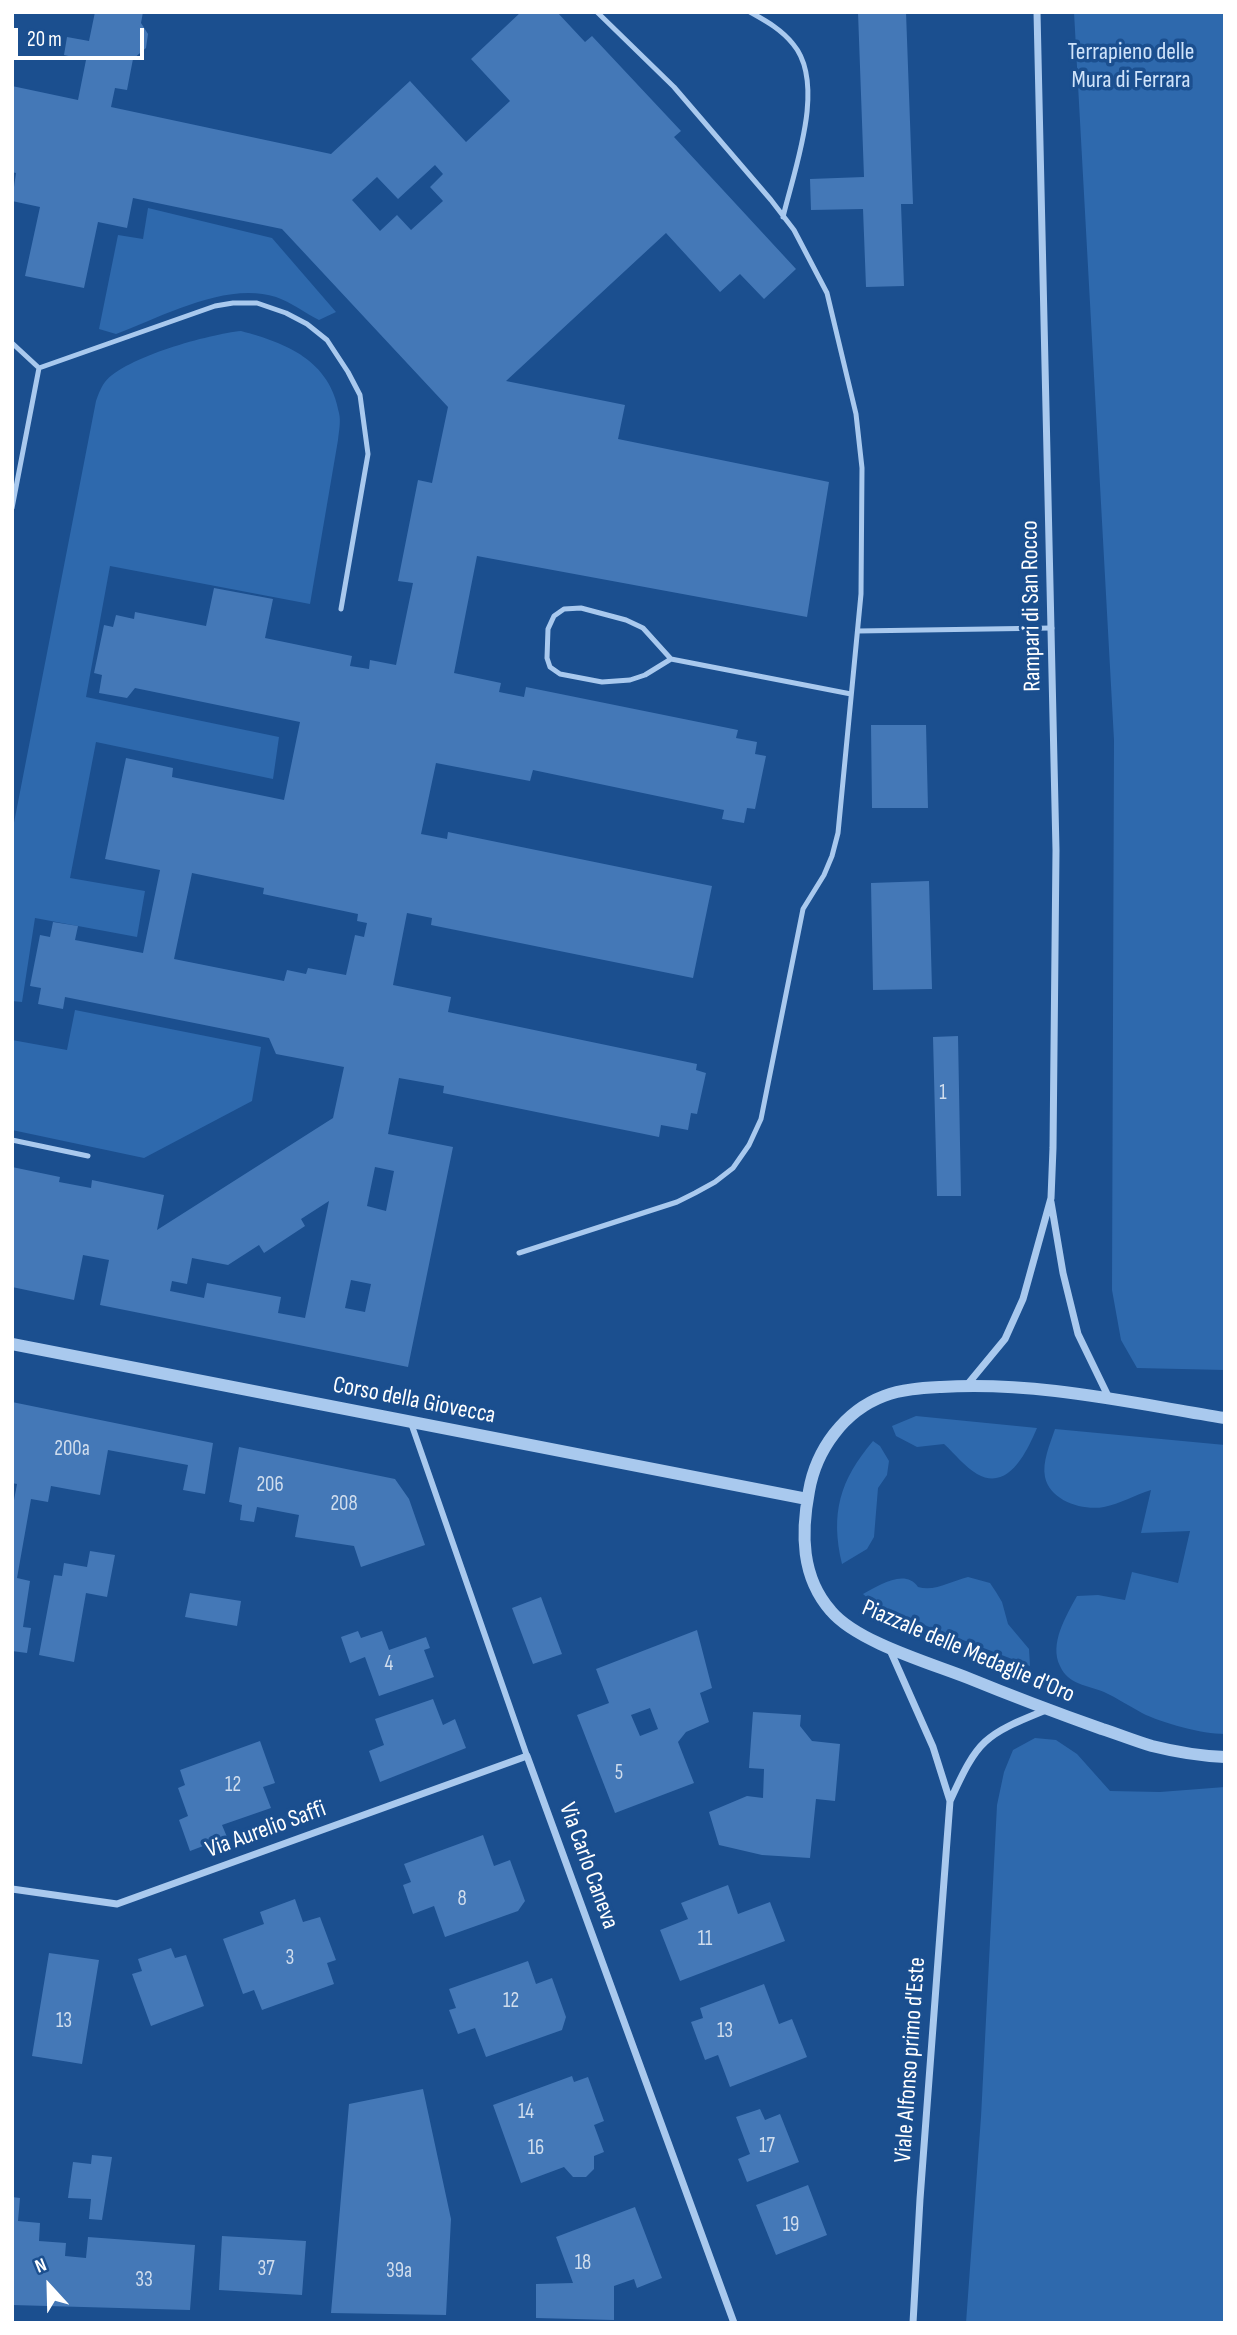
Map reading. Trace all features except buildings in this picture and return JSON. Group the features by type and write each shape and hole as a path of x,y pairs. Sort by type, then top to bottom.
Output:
{"street":[{"name":"Rampari di San Rocco","path":"1037,12 1056,850 1051,1198 1063,1273 1078,1334 1109,1399"},
{"name":"Rampari di San Rocco","path":"967,1385 1005,1339 1023,1299 1051,1198"},
{"name":"Corso della Giovecca","path":"12,1344 807,1499"},
{"name":"Piazzale delle Medaglie d'Oro","path":"1225,1418 1036,1388 967,1385 905,1391 884,1396 862,1409 836,1431 822,1451 812,1474 804,1523 807,1567 824,1602 842,1621 860,1633 1048,1710 1150,1746 1201,1756 1225,1757"},
{"name":"Via Carlo Caneva","path":"411,1421 527,1756 734,2323"},
{"path":"889,1647 933,1747 950,1801"},
{"path":"950,1801 965,1768 983,1742 1004,1727 1048,1710"},
{"name":"Via Aurelio Saffi","path":"12,1889 117,1904 527,1756"},
{"name":"Viale Alfonso primo d'Este","path":"914,2323 920,2199 950,1801"}],"lane":[{"path":"519,1252 677,1202 715,1182 733,1168 750,1145 761,1119 803,909 824,875 838,833 858,631 863,537 862,468 856,414 827,293 814,265 783,216 725,144 674,87 597,12"},
{"path":"750,12 775,26 794,45 805,65 808,92 805,124 783,216"},
{"path":"39,368 215,306 233,303 257,303 307,324 327,340 360,396 368,454 341,609"},
{"path":"12,343 39,368"},
{"path":"12,508 39,368"},
{"path":"671,659 645,675 621,681 602,682 560,674 550,667 547,659 548,629 554,616 564,609 581,608 626,620 643,628 671,659 851,694"},
{"path":"858,631 1052,628"},
{"path":"12,1140 88,1156"}],"green space":[{"name":"Terrapieno delle Mura di Ferrara","path":"1074,12 1225,12 1225,1370 1137,1368 1121,1340 1112,1290 1114,740"},
{"path":"148,208 272,238 336,312 319,320 276,297 257,293 236,294 195,303 116,334 99,329 118,235 143,239"},
{"path":"241,331 289,348 316,367 334,395 339,413 338,440 310,604 110,566 86,697 279,737 273,779 96,742 70,878 145,891 137,937 35,918 22,1002 12,1001 12,833 97,399 105,382 130,364 169,348"},
{"path":"75,1010 261,1047 252,1101 144,1158 12,1130 12,1040 67,1050"},
{"path":"916,1416 1037,1428 1015,1466 998,1478 988,1478 973,1471 944,1444 917,1447 896,1436 892,1426"},
{"path":"1055,1429 1225,1445 1225,1734 1194,1730 1150,1717 1104,1692 1073,1681 1060,1666 1056,1649 1058,1639 1077,1596 1098,1595 1125,1600 1132,1572 1178,1583 1190,1531 1141,1533 1151,1490 1116,1504 1096,1508 1077,1506 1060,1498 1048,1485 1044,1471"},
{"path":"873,1441 880,1446 889,1461 887,1475 878,1488 874,1537 867,1549 842,1564 837,1529 841,1498 853,1470"},
{"path":"968,1577 990,1583 1002,1602 1008,1624 1029,1649 1030,1666 878,1607 863,1594 891,1580 906,1579 918,1587 931,1588"},
{"path":"1035,1738 1056,1740 1077,1754 1110,1791 1160,1792 1225,1787 1225,2323 966,2323 981,2117 997,1805 1004,1772 1013,1750"}]}
